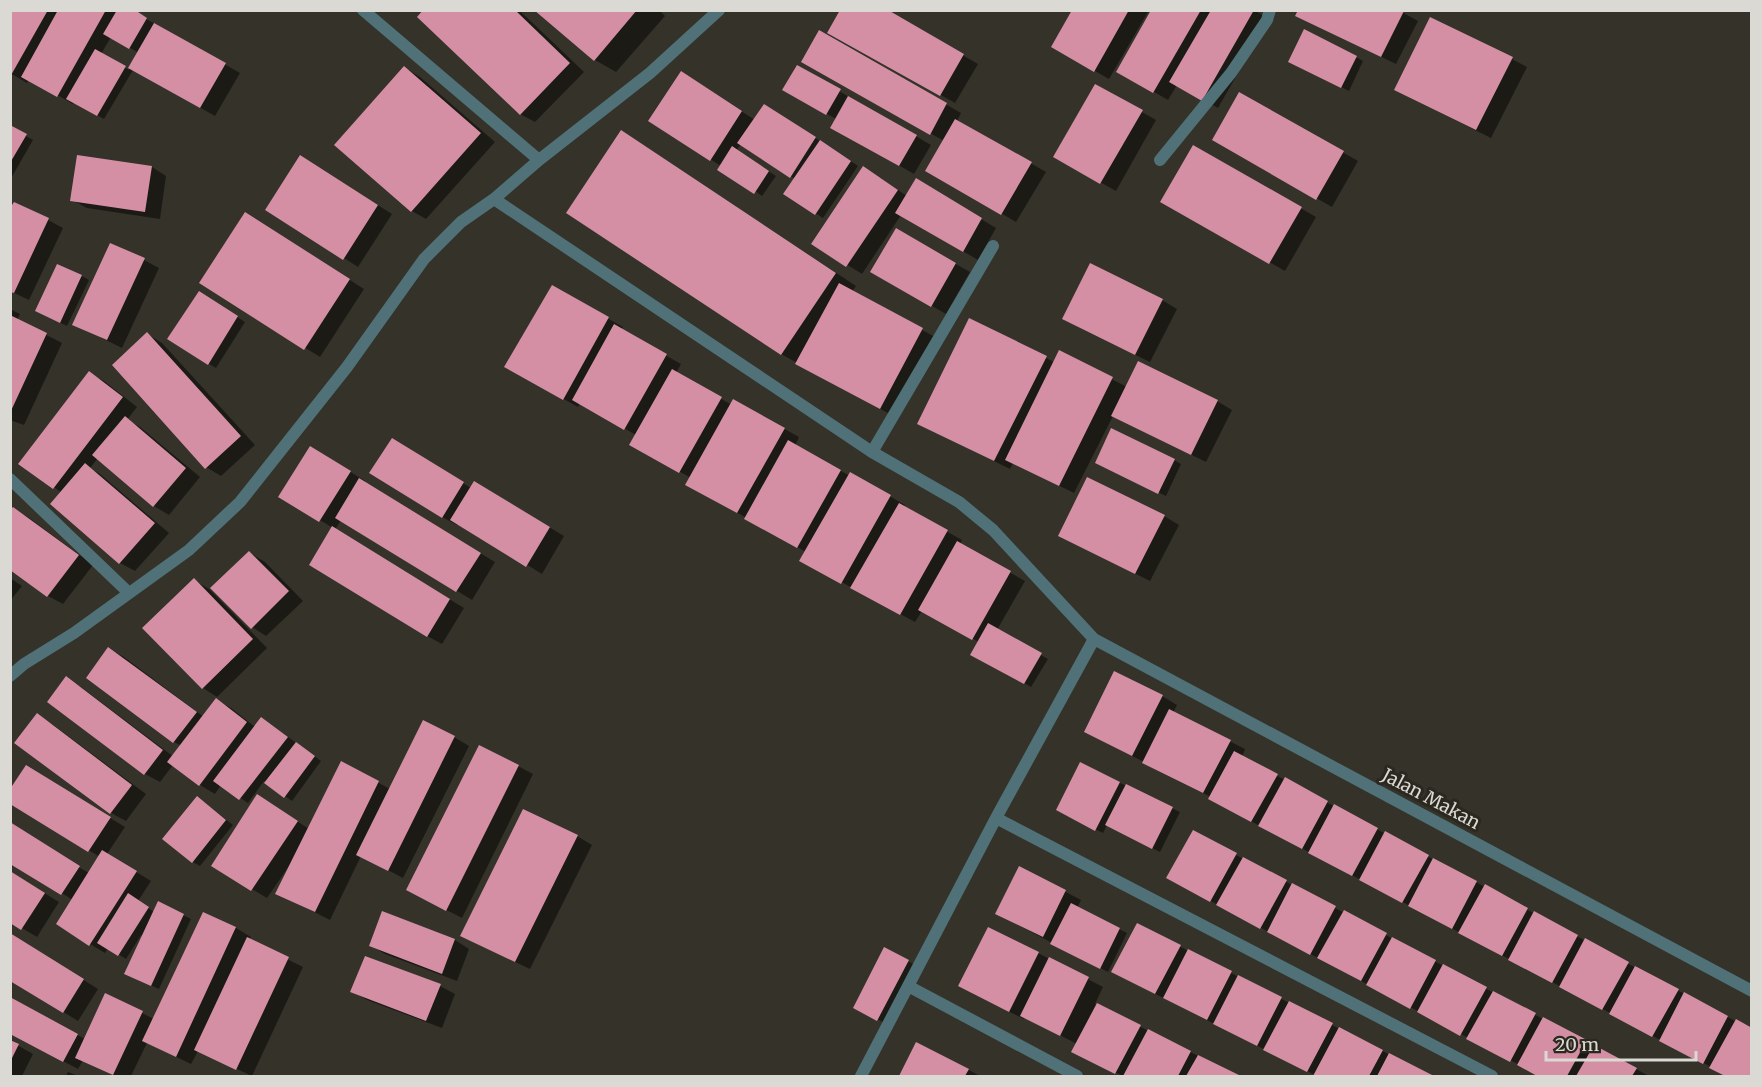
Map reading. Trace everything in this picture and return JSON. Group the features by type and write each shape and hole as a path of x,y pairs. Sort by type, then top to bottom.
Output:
{"street":[{"path":"363,10 539,159"},
{"path":"10,676 189,550 240,502 347,367 424,259 461,222 494,199 539,159 650,73 719,10"},
{"path":"1160,160 1230,73 1267,20 1269,10"},
{"name":"Jalan Makan","path":"494,199 872,452 959,502 993,530 1094,639 1752,991"},
{"path":"872,452 993,246"},
{"path":"10,479 129,593"},
{"path":"861,1077 996,818 1094,639"},
{"path":"996,818 1492,1077"},
{"path":"908,986 1077,1077"}],"building":[{"path":"10,10 48,10 10,77"},
{"path":"58,10 106,10 57,97 21,77"},
{"path":"117,10 135,10 147,18 129,49 103,34"},
{"path":"423,10 515,10 570,63 520,115 417,17"},
{"path":"534,10 637,10 594,61"},
{"path":"840,10 888,10 964,54 940,96 827,33"},
{"path":"1072,10 1129,10 1094,72 1051,47"},
{"path":"1151,10 1201,10 1153,93 1116,72"},
{"path":"1211,10 1254,10 1202,101 1169,82"},
{"path":"1298,10 1404,11 1381,57 1295,16"},
{"path":"1430,17 1513,57 1476,130 1394,90"},
{"path":"154,23 226,63 200,108 128,68"},
{"path":"1304,29 1357,56 1341,88 1288,62"},
{"path":"819,30 947,103 930,135 801,62"},
{"path":"95,49 126,66 97,116 66,99"},
{"path":"797,65 841,89 826,115 782,90"},
{"path":"404,66 481,133 411,212 334,145"},
{"path":"681,71 742,111 710,161 648,121"},
{"path":"1095,84 1143,110 1100,184 1053,157"},
{"path":"1239,92 1344,151 1316,200 1212,140"},
{"path":"848,96 917,135 899,166 830,128"},
{"path":"764,104 816,137 790,178 737,143"},
{"path":"955,119 1032,162 1001,215 925,171"},
{"path":"10,125 27,134 10,163"},
{"path":"621,130 836,273 781,355 566,213"},
{"path":"820,140 851,161 815,215 783,194"},
{"path":"1193,145 1302,207 1269,264 1160,202"},
{"path":"732,146 769,171 754,194 717,170"},
{"path":"77,155 152,166 145,212 70,201"},
{"path":"300,155 378,205 343,260 265,210"},
{"path":"863,166 898,190 846,267 811,244"},
{"path":"916,178 982,218 963,252 895,213"},
{"path":"14,202 49,218 14,293 10,292 10,208"},
{"path":"245,212 350,279 304,350 199,283"},
{"path":"896,228 956,263 931,307 870,272"},
{"path":"110,243 145,258 107,340 72,325"},
{"path":"1090,263 1163,299 1135,355 1062,319"},
{"path":"57,264 82,275 60,323 35,311"},
{"path":"839,283 923,328 880,409 795,364"},
{"path":"552,285 609,317 563,400 504,367"},
{"path":"199,291 238,316 208,365 167,339"},
{"path":"10,315 47,333 10,413"},
{"path":"969,318 1047,356 994,461 917,424"},
{"path":"614,324 667,354 624,430 572,400"},
{"path":"147,332 241,436 205,469 112,365"},
{"path":"1059,350 1113,377 1059,486 1005,460"},
{"path":"1138,361 1218,400 1191,455 1111,416"},
{"path":"672,369 722,397 679,473 629,445"},
{"path":"89,371 123,397 53,489 18,464"},
{"path":"733,399 785,428 737,513 685,485"},
{"path":"125,416 186,468 153,507 92,455"},
{"path":"1111,428 1175,459 1158,494 1095,463"},
{"path":"392,438 464,482 442,518 369,473"},
{"path":"788,440 841,470 797,548 744,519"},
{"path":"310,446 351,471 319,522 278,497"},
{"path":"85,463 155,523 119,564 50,504"},
{"path":"850,472 891,495 841,584 799,561"},
{"path":"1087,477 1165,515 1135,574 1058,536"},
{"path":"359,478 481,553 456,592 335,518"},
{"path":"474,481 550,527 526,567 450,520"},
{"path":"899,503 948,530 900,615 850,588"},
{"path":"13,507 79,555 47,597 10,570 10,510"},
{"path":"332,526 450,599 427,637 309,565"},
{"path":"957,541 1011,571 972,640 918,610"},
{"path":"249,551 289,591 251,629 210,588"},
{"path":"194,578 253,639 202,689 142,628"},
{"path":"988,623 1042,653 1024,684 970,655"},
{"path":"108,647 197,712 173,743 86,678"},
{"path":"1114,671 1163,695 1132,756 1084,732"},
{"path":"66,676 163,750 144,775 47,702"},
{"path":"216,698 247,722 199,786 167,762"},
{"path":"1169,709 1231,740 1203,793 1142,763"},
{"path":"37,713 132,785 110,814 14,743"},
{"path":"261,717 288,737 239,800 213,781"},
{"path":"423,720 455,736 388,871 356,855"},
{"path":"296,742 315,756 284,798 264,783"},
{"path":"479,745 519,765 446,911 406,890"},
{"path":"1234,751 1278,774 1251,822 1208,799"},
{"path":"341,761 379,781 315,912 275,894"},
{"path":"1080,762 1120,782 1095,831 1056,810"},
{"path":"26,765 111,817 88,852 10,804 10,789"},
{"path":"1285,777 1328,801 1302,849 1258,826"},
{"path":"1126,784 1173,807 1152,849 1105,825"},
{"path":"257,794 298,821 251,891 211,866"},
{"path":"197,796 226,820 192,863 162,839"},
{"path":"1334,804 1378,828 1352,876 1308,853"},
{"path":"523,809 578,835 515,962 460,936"},
{"path":"10,822 80,866 61,895 10,864"},
{"path":"1193,830 1237,853 1210,902 1166,878"},
{"path":"1385,831 1429,855 1402,903 1359,880"},
{"path":"102,850 137,871 89,946 56,924"},
{"path":"1243,857 1287,880 1260,929 1216,905"},
{"path":"1433,858 1477,881 1452,929 1408,906"},
{"path":"1019,866 1066,890 1043,937 995,914"},
{"path":"10,871 45,893 21,930 10,923"},
{"path":"1292,883 1336,906 1310,955 1267,932"},
{"path":"1485,884 1528,908 1502,956 1458,933"},
{"path":"128,893 149,907 118,956 97,943"},
{"path":"158,901 184,914 151,986 124,974"},
{"path":"1071,903 1120,928 1100,969 1050,944"},
{"path":"1344,910 1387,933 1361,981 1317,958"},
{"path":"382,911 455,939 442,974 369,946"},
{"path":"1534,911 1578,935 1552,983 1508,960"},
{"path":"203,912 236,927 176,1057 142,1041"},
{"path":"1137,923 1181,945 1155,994 1111,972"},
{"path":"988,927 1039,952 1009,1012 958,986"},
{"path":"10,933 84,979 63,1013 10,981"},
{"path":"247,937 289,957 236,1070 194,1050"},
{"path":"1392,937 1436,960 1410,1009 1366,985"},
{"path":"1585,938 1629,962 1602,1010 1559,987"},
{"path":"884,947 909,960 877,1021 853,1008"},
{"path":"1188,949 1232,971 1207,1020 1163,998"},
{"path":"365,956 441,984 426,1021 350,992"},
{"path":"1049,957 1089,977 1060,1036 1020,1016"},
{"path":"1443,964 1487,987 1460,1036 1417,1012"},
{"path":"1635,966 1679,989 1652,1037 1609,1014"},
{"path":"1238,975 1282,997 1257,1046 1213,1024"},
{"path":"1493,991 1536,1013 1510,1062 1466,1039"},
{"path":"1684,992 1728,1016 1703,1064 1659,1041"},
{"path":"105,993 143,1011 113,1075 75,1058"},
{"path":"10,997 78,1034 63,1062 10,1034"},
{"path":"1289,1001 1333,1023 1307,1072 1263,1050"},
{"path":"1097,1003 1141,1025 1115,1074 1071,1052"},
{"path":"1543,1017 1587,1040 1567,1076 1537,1076 1517,1065"},
{"path":"1736,1019 1752,1028 1752,1076 1725,1076 1709,1068"},
{"path":"1339,1027 1383,1050 1369,1076 1313,1076"},
{"path":"1148,1029 1191,1051 1178,1076 1123,1076"},
{"path":"10,1040 19,1044 10,1062"},
{"path":"916,1042 969,1069 965,1076 899,1076"},
{"path":"1594,1045 1637,1068 1632,1076 1576,1076"},
{"path":"1389,1053 1434,1076 1377,1076"},
{"path":"1198,1055 1241,1076 1186,1076"}]}
